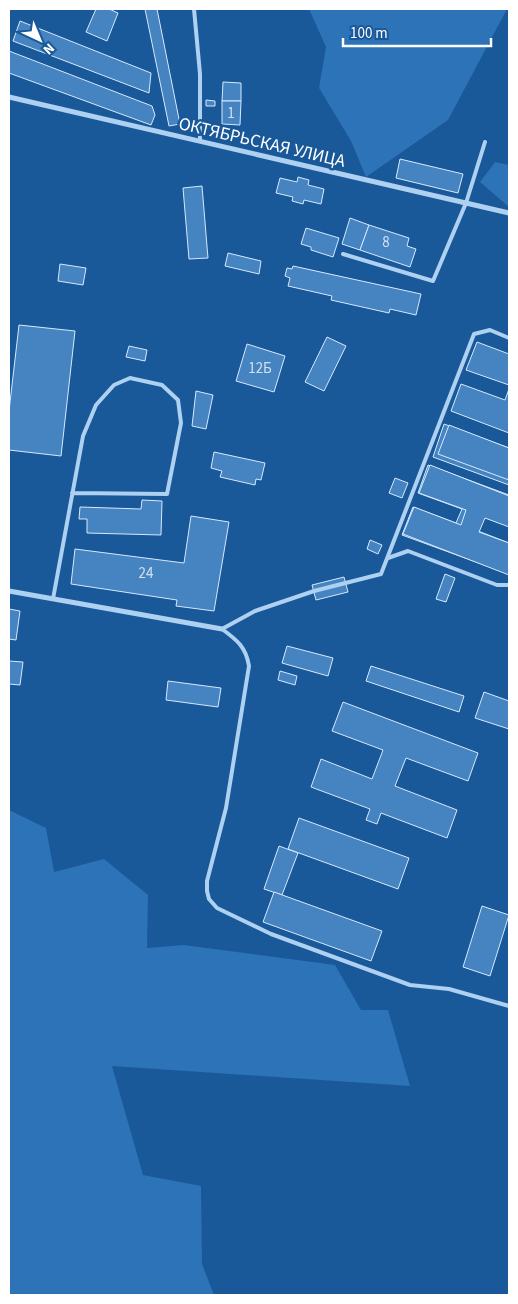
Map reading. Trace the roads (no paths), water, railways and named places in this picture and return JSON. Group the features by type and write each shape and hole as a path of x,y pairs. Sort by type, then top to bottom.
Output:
{"street":[{"name":"ОКТЯБРЬСКАЯ УЛИЦА","path":"9,97 509,213"},
{"path":"9,590 222,629"}],"lane":[{"path":"194,9 200,74 200,141"},
{"path":"343,254 433,281 466,203 485,142"},
{"path":"509,338 490,330 474,334 381,574 314,591 255,611 222,629 239,642 246,653 249,666 226,808 206,891 212,904 271,934 410,985 449,989 509,1006"},
{"path":"53,598 72,493 83,436 96,405 114,385 130,378 162,385 178,400 181,423 167,494 72,493"},
{"path":"388,558 408,551 497,585 509,586"}]}
